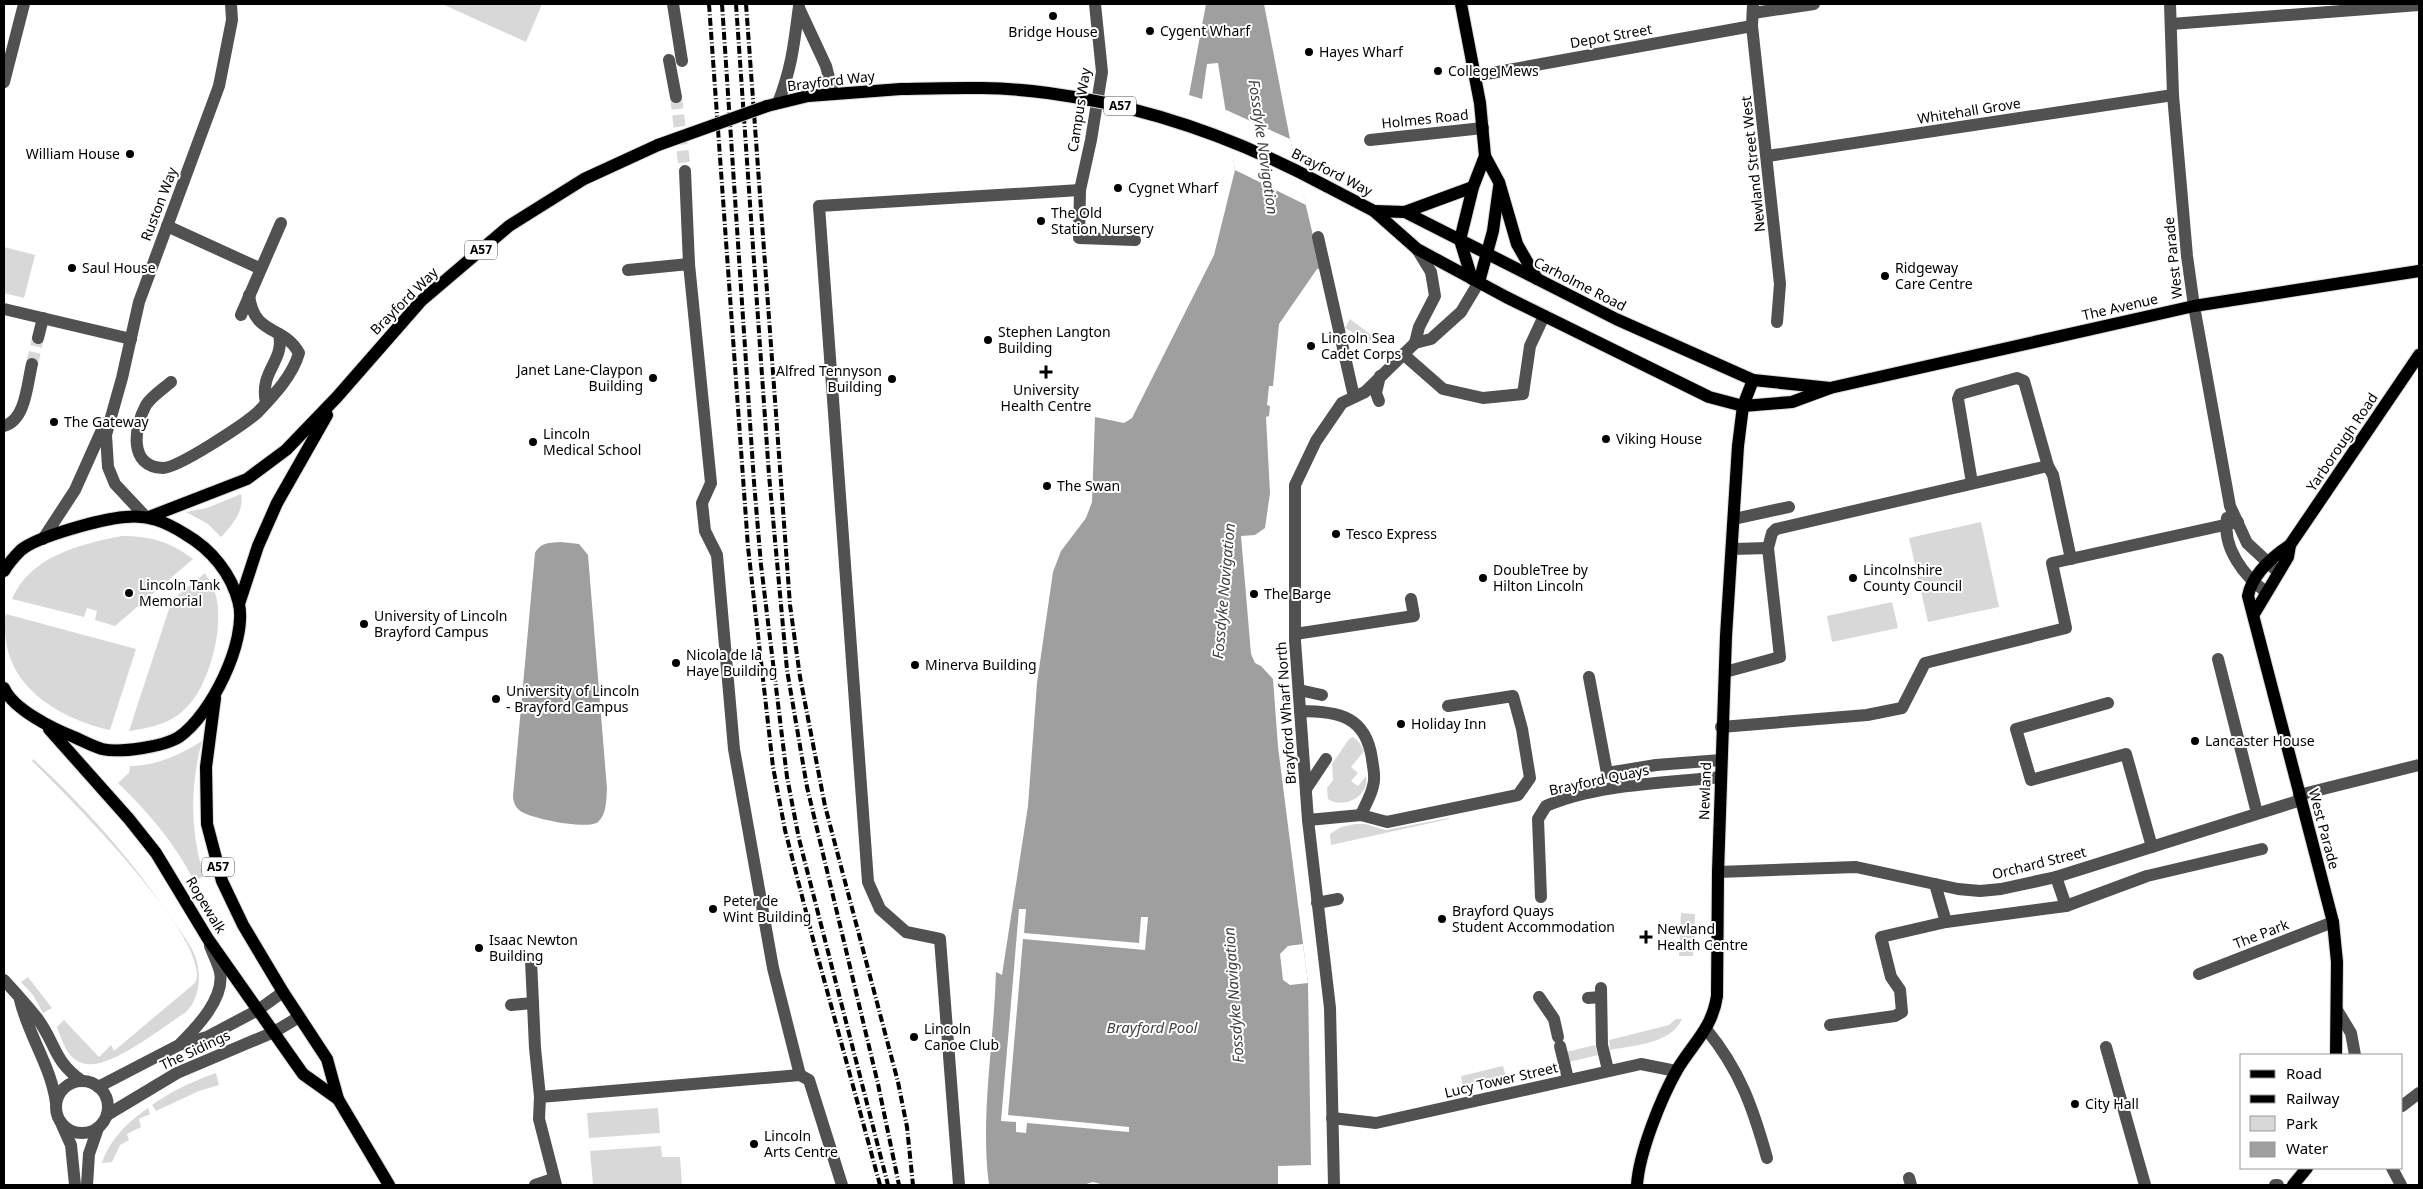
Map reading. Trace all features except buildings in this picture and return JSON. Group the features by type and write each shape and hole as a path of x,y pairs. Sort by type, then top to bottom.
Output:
{"main road":[{"path":"1461,4 1475,76 1485,156 1499,182 1517,244 1537,279"},
{"name":"Brayford Way","path":"147,517 247,479 286,450 337,398 421,302 509,226 584,179 658,145 772,104 833,93 900,89 988,88 1048,92 1113,104 1180,122 1253,150 1374,211"},
{"path":"1475,280 1460,240 1473,187 1485,156"},
{"path":"1475,280 1487,252 1493,231 1499,182"},
{"path":"1374,211 1405,212 1473,187"},
{"path":"1374,211 1417,250 1544,316 1709,397 1743,406"},
{"name":"Carholme Road","path":"1405,212 1616,319 1753,380"},
{"name":"The Avenue","path":"1743,406 1792,402 1830,388 2194,306 2419,271"},
{"name":"Yarborough Road","path":"2267,563 2290,545 2419,355"},
{"name":"The Avenue","path":"1753,380 1830,388"},
{"name":"Newland","path":"1637,1185 1644,1146 1676,1071 1706,1029 1714,1013 1717,996 1718,872 1724,672 1738,446 1743,406 1753,380"},
{"name":"Brayford Way","path":"239,604 258,546 277,502 337,398"},
{"path":"4,556 22,550 43,539 99,521 126,516 147,517 176,528 204,545 224,570 239,604 238,634 232,660 215,698 193,724 178,738 147,748 102,749 41,723 4,700"},
{"name":"Yarborough Road","path":"2279,573 2288,557 2290,545"},
{"path":"4,571 22,550"},
{"name":"West Parade","path":"2267,563 2253,582 2248,596 2249,605 2254,614 2333,922 2337,962 2336,1054"},
{"path":"2254,614 2279,573"},
{"path":"4,688 41,723"},
{"name":"Ropewalk","path":"215,698 206,766 207,824 222,881 243,925 282,992 327,1059 338,1099 389,1185"},
{"name":"Ropewalk","path":"41,723 129,819 156,853 208,939 303,1074 338,1099"},
{"path":"2293,1185 2306,1169"}],"street":[{"path":"4,82 24,4"},
{"name":"Ruston Way","path":"147,517 115,484 108,468 106,435 110,415 122,378 138,302 219,86 232,20 231,4"},
{"path":"674,4 682,60"},
{"name":"Campus Way","path":"1095,4 1102,72 1091,140 1080,190 1079,238 1135,240"},
{"name":"Depot Street","path":"1475,76 1753,14 1814,4"},
{"name":"West Parade","path":"2170,4 2174,96 2187,256 2194,306 2230,506 2236,559 2246,576 2266,592"},
{"path":"798,5 826,66 833,93"},
{"path":"772,104 790,74 798,5"},
{"path":"2171,24 2419,5"},
{"name":"Newland Street West","path":"1753,14 1780,284 1777,322"},
{"path":"669,60 676,98"},
{"name":"Whitehall Grove","path":"1768,156 2174,96"},
{"name":"Holmes Road","path":"1370,140 1483,128"},
{"path":"685,171 689,264 711,483 702,503 705,531 717,555 734,749 773,968 800,1075"},
{"path":"959,1185 940,939 906,932 880,909 868,882 819,206 946,200 1080,190"},
{"path":"241,315 259,268 281,223"},
{"path":"167,226 259,268"},
{"path":"1318,237 1354,397"},
{"path":"1415,342 1419,327 1435,296 1431,272 1417,250"},
{"path":"628,270 689,264"},
{"name":"Brayford Wharf North","path":"1334,1185 1330,1008 1308,820 1295,634 1295,485 1316,441 1342,403 1365,392 1415,342 1431,338 1461,312 1475,280"},
{"path":"172,382 146,406 136,436 136,451 150,465 164,468 180,464 256,413 296,364 299,353 292,341 259,323 253,314 249,295"},
{"path":"4,309 131,340"},
{"path":"1403,354 1444,389 1483,398 1523,394 1530,346 1544,316"},
{"path":"38,338 43,318"},
{"path":"266,403 263,390 266,375 281,344 279,334"},
{"path":"4,426 15,421 20,413 32,364"},
{"path":"1378,401 1376,393 1380,376"},
{"path":"1972,483 1958,399 1960,394 1968,390 2017,378 2024,381 2048,466 2053,475 2071,559"},
{"name":"Ruston Way","path":"43,539 75,490 100,431 110,415"},
{"path":"1724,672 1780,657 1768,548 1772,532 1776,529 2048,466"},
{"path":"1734,519 1790,507"},
{"path":"1722,727 1867,715 1902,708 1926,663 2066,628 2052,563 2232,524 2247,543 2279,573"},
{"path":"1733,550 1768,548"},
{"path":"1295,634 1414,616 1411,598"},
{"path":"2218,659 2257,813"},
{"path":"1589,677 1607,773 1656,765 1721,760"},
{"path":"1299,690 1322,695"},
{"path":"1308,820 1361,815 1387,822 1518,794 1530,778 1522,729 1513,696 1448,706"},
{"path":"2108,703 2016,729 2031,780 2126,754 2152,847"},
{"path":"1300,711 1323,711 1342,715 1360,727 1368,743 1374,783 1361,815"},
{"path":"1306,789 1326,758"},
{"name":"Orchard Street","path":"1718,872 1856,867 1935,884 1980,891 2022,885 2056,877 2152,847 2300,798 2419,765"},
{"name":"Brayford Quays","path":"1541,897 1538,819 1546,806 1608,790 1656,783 1721,778"},
{"path":"1830,1025 1895,1016 1902,1012 1900,990 1890,977 1880,937 1946,922 2066,906 2147,876 2262,849"},
{"path":"2056,877 2066,906"},
{"path":"1935,884 1946,922"},
{"path":"1317,903 1338,899"},
{"name":"The Park","path":"2199,974 2333,922"},
{"name":"The Sidings","path":"179,1045 201,1023 215,1000 220,973 208,939"},
{"path":"531,960 535,1048 540,1097 539,1119 554,1182 534,1185"},
{"path":"4,980 39,1020 58,1058 68,1071 82,1081 98,1087 107,1099 107,1115 98,1128 89,1154 87,1185"},
{"name":"The Sidings","path":"98,1087 179,1045 207,1037 258,1010 282,992"},
{"path":"1597,994 1602,1045 1608,1070"},
{"path":"1539,996 1554,1019 1568,1079"},
{"path":"20,998 26,1024 52,1081 57,1116 71,1145 75,1185"},
{"path":"512,1005 533,1003"},
{"path":"2337,1010 2351,1033 2355,1054"},
{"name":"The Sidings","path":"107,1115 177,1073 274,1032 299,1017"},
{"path":"1706,1029 1730,1060 1749,1098 1767,1158"},
{"path":"2106,1046 2145,1185"},
{"name":"Lucy Tower Street","path":"1332,1118 1376,1123 1641,1064 1676,1071"},
{"path":"540,1097 800,1075 809,1080 842,1185"},
{"path":"56,1104 58,1097 68,1085 82,1081"},
{"path":"2403,1105 2419,1093"},
{"path":"60,1122 74,1132 91,1132 98,1128"},
{"path":"2393,1169 2401,1185"}],"green space":[{"path":"442,4 542,4 526,42"},
{"path":"4,247 35,255 24,298 4,293"},
{"path":"1350,319 1374,337 1369,342 1345,328"},
{"path":"241,494 242,500 239,512 233,523 221,537 208,524 186,512 207,508"},
{"path":"1981,522 1999,607 1928,622 1909,538"},
{"path":"122,536 142,537 160,541 177,548 193,559 115,626 95,620 97,611 87,608 84,617 12,599 20,584 44,562 74,548"},
{"path":"205,573 216,597 218,628 212,659 201,688 185,709 173,718 152,727 129,731 172,600"},
{"path":"1892,602 1898,628 1832,642 1827,616"},
{"path":"6,614 136,649 110,730 76,719 59,711 30,689 19,675 11,659 6,641"},
{"path":"1353,737 1359,742 1364,751 1351,767 1358,773 1351,781 1358,786 1366,776 1364,790 1355,799 1348,802 1334,802 1328,799 1327,788 1333,780 1332,764 1349,739"},
{"path":"202,741 195,775 193,808 196,842 204,876 194,881 187,867 160,829 118,783 129,773 130,766 140,766 168,759"},
{"path":"33,759 89,814 123,853 158,899 133,868 73,802 32,761"},
{"path":"1449,818 1331,845 1330,834 1341,827 1365,824 1386,830"},
{"path":"1681,913 1695,914 1693,956 1679,956"},
{"path":"168,914 181,932 192,950 197,962 199,975 198,989 194,1001 186,1012 136,1046 106,1061 93,1064 77,1061 63,1043 57,1027 64,1020 99,1057 111,1045 114,1051 195,983 195,963 183,936"},
{"path":"28,977 52,1008 43,1013 33,995 21,982"},
{"path":"1676,1019 1682,1019 1677,1027 1661,1038 1640,1045 1610,1050 1609,1040 1669,1025"},
{"path":"1595,1045 1598,1055 1569,1062 1566,1052"},
{"path":"1503,1066 1506,1077 1463,1086 1461,1076"},
{"path":"216,1073 219,1085 199,1091 156,1111 152,1105 199,1079"},
{"path":"148,1108 150,1114 139,1119 141,1127 127,1134 129,1140 120,1145 112,1162 102,1163 105,1154 120,1132"},
{"path":"658,1108 660,1133 589,1138 587,1113"},
{"path":"661,1146 662,1157 680,1157 682,1185 593,1185 590,1151"}],"water":[{"name":"Brayford Pool","path":"1206,4 1264,4 1290,139 1321,269 1317,269 1279,324 1273,386 1269,386 1267,405 1270,406 1269,416 1266,417 1270,493 1265,528 1255,535 1241,536 1251,654 1255,663 1261,666 1273,679 1278,747 1308,983 1311,1165 1278,1166 1278,1185 1104,1185 1093,1182 1083,1185 989,1185 986,1133 996,972 1002,975 1028,806 1037,683 1053,572 1061,551 1086,518 1092,502 1095,417 1124,423 1132,418 1214,255 1235,170 1218,63 1207,64 1202,99 1189,95"},
{"path":"561,542 579,544 588,555 607,789 606,807 601,819 592,824 583,825 560,823 528,815 518,809 513,798 535,553 543,545"}],"pier":[{"path":"1224,109 1290,139 1306,205 1235,170"},
{"path":"1019,909 1026,909 1024,933 1139,943 1141,917 1148,917 1145,950 1023,939 1008,1115 1129,1127 1129,1132 1027,1123 1026,1133 1016,1132 1016,1122 1001,1121"},
{"path":"1303,944 1308,983 1290,985 1283,980 1280,954 1288,946"}],"tunnel":[{"path":"676,97 685,171"},
{"path":"32,364 38,338"}],"railway":[{"path":"709,4 748,547 773,767 785,830 880,1185"},
{"path":"722,4 754,482 761,565 787,777 799,839 888,1185"},
{"path":"736,4 769,475 787,670 807,787 878,1084 899,1185"},
{"path":"746,4 790,605 800,677 825,806 898,1082 907,1127 913,1185"}],"place":[{"name":"Bridge House","path":"1053,16"},
{"name":"Cygent Wharf","path":"1150,31"},
{"name":"Hayes Wharf","path":"1309,52"},
{"name":"College Mews","path":"1438,71"},
{"name":"William House","path":"130,154"},
{"name":"Cygnet Wharf","path":"1118,188"},
{"name":"The Old Station Nursery","path":"1041,221"},
{"name":"Saul House","path":"72,268"},
{"name":"Ridgeway Care Centre","path":"1885,276"},
{"name":"Stephen Langton Building","path":"988,340"},
{"name":"Lincoln Sea Cadet Corps","path":"1311,346"},
{"name":"University Health Centre","path":"1046,372"},
{"name":"Janet Lane-Claypon Building","path":"653,378"},
{"name":"Alfred Tennyson Building","path":"892,379"},
{"name":"The Gateway","path":"54,422"},
{"name":"Viking House","path":"1606,439"},
{"name":"Lincoln Medical School","path":"533,442"},
{"name":"The Swan","path":"1047,486"},
{"name":"Tesco Express","path":"1336,534"},
{"name":"DoubleTree by Hilton Lincoln","path":"1483,578"},
{"name":"Lincolnshire County Council","path":"1853,578"},
{"name":"Lincoln Tank Memorial","path":"129,593"},
{"name":"The Barge","path":"1254,594"},
{"name":"University of Lincoln Brayford Campus","path":"364,624"},
{"name":"Nicola de la Haye Building","path":"676,663"},
{"name":"Minerva Building","path":"915,665"},
{"name":"University of Lincoln - Brayford Campus","path":"496,699"},
{"name":"Holiday Inn","path":"1401,724"},
{"name":"Lancaster House","path":"2195,741"},
{"name":"Peter de Wint Building","path":"713,909"},
{"name":"Brayford Quays Student Accommodation","path":"1442,919"},
{"name":"Newland Health Centre","path":"1646,937"},
{"name":"Isaac Newton Building","path":"479,948"},
{"name":"Lincoln Canoe Club","path":"914,1037"},
{"name":"City Hall","path":"2075,1104"},
{"name":"Lincoln Arts Centre","path":"754,1144"}],"water label":[{"name":"Fossdyke Navigation","path":"1263,147"},
{"name":"Fossdyke Navigation","path":"1224,591"},
{"name":"Fossdyke Navigation","path":"1234,995"}]}
